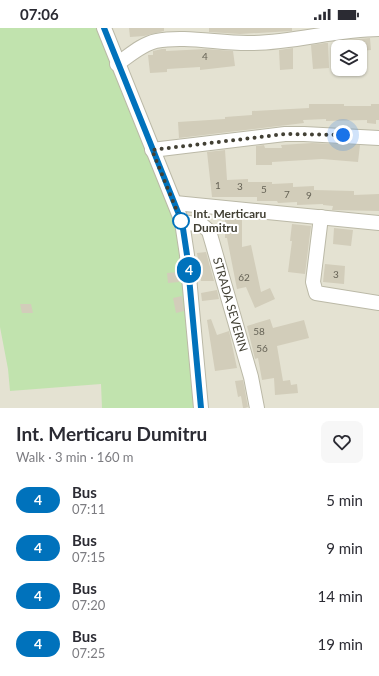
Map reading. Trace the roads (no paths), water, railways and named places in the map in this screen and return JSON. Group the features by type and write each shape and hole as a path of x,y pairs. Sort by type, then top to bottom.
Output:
{"street":[{"path":"104,28 117,64 182,222 187,255 201,408"},
{"path":"117,64 147,44 157,41 174,40 252,43 299,39 352,30 379,29"},
{"path":"152,150 285,134 379,138"},
{"path":"175,203 379,223"},
{"path":"320,217 313,282 316,293 379,303"},
{"name":"STRADA SEVERIN","path":"182,222 202,225 209,231 251,377 257,408"}],"place":[{"name":"Int. Merticaru Dumitru","path":"181,221"}]}
